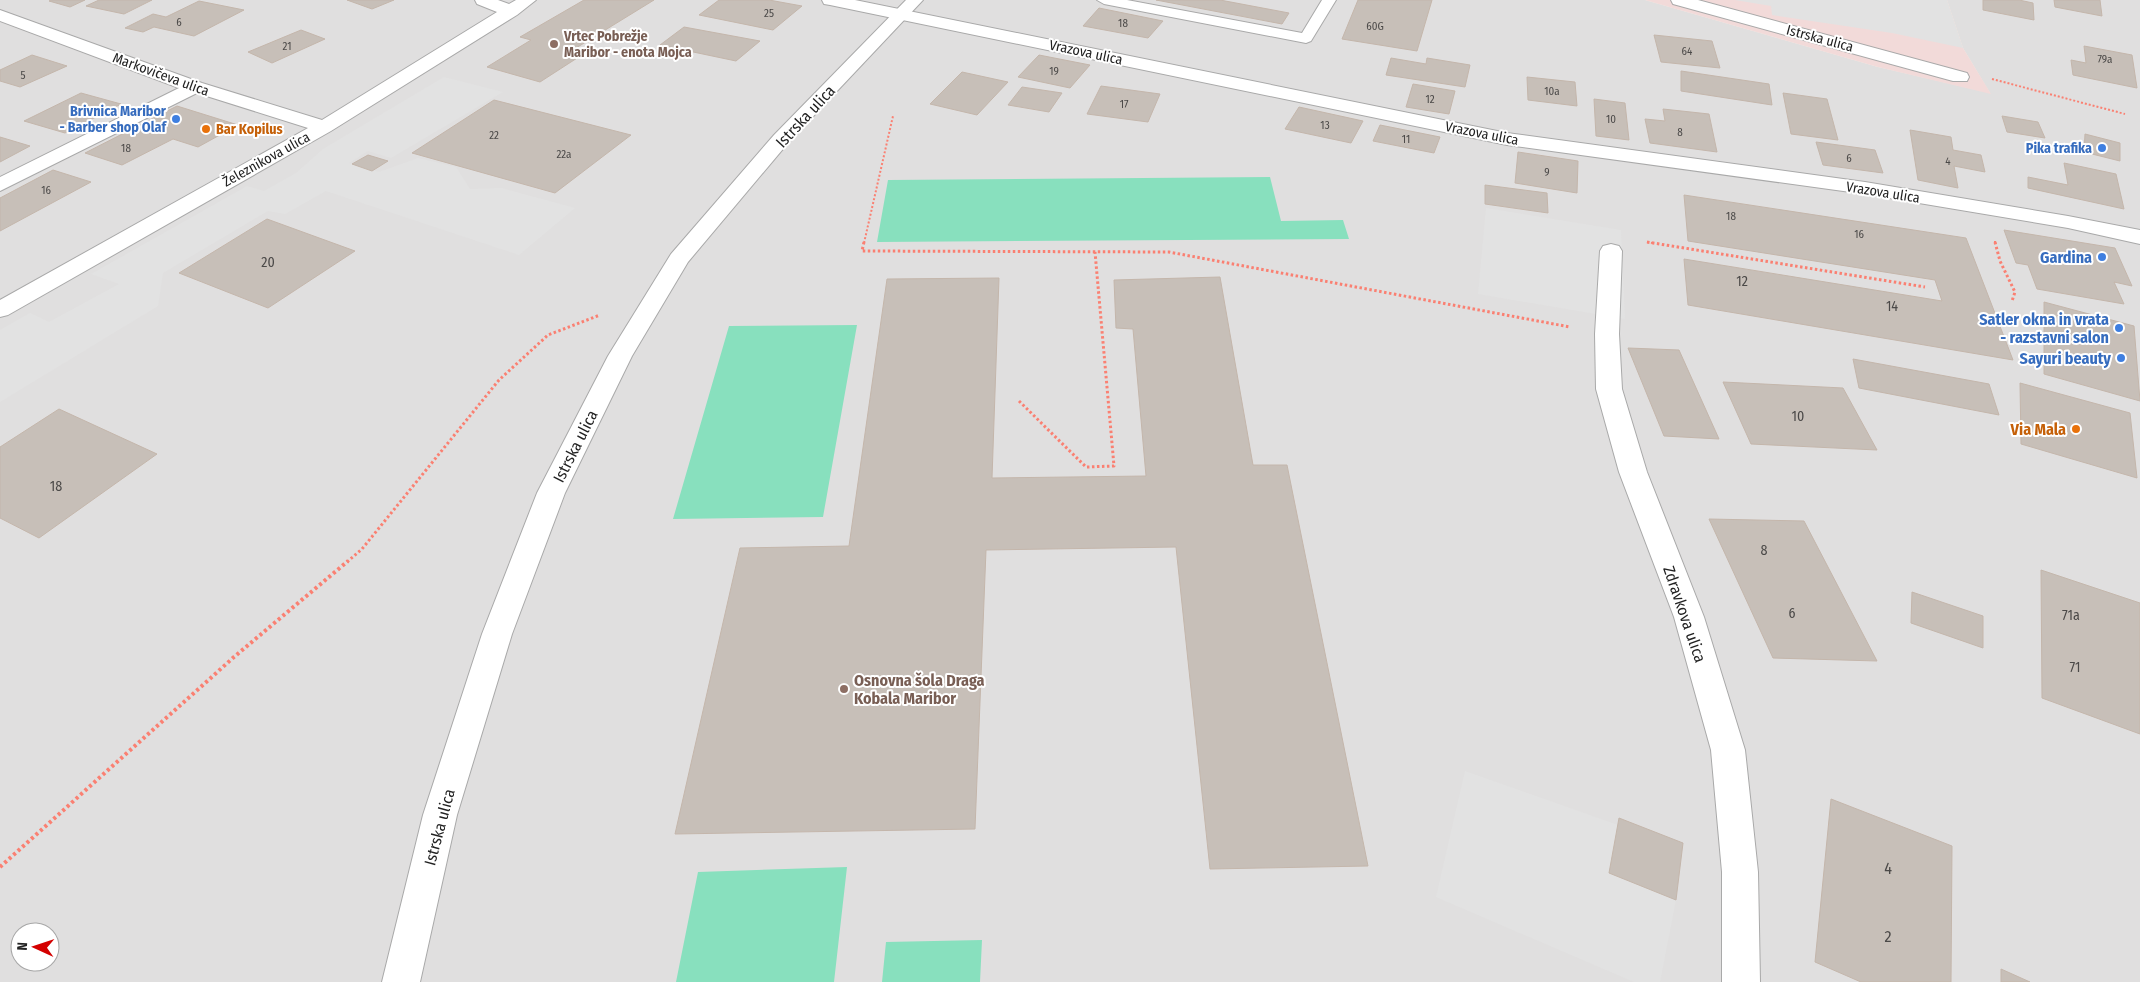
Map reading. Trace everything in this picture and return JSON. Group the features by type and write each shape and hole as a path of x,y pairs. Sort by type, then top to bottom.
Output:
{"street":[{"path":"483,0 520,5"},
{"name":"Vrazova ulica","path":"830,0 908,7 1507,139 1865,188 2140,237"},
{"name":"Istrska ulica","path":"1679,0 1960,77"},
{"name":"Železnikova ulica","path":"0,310 324,127 520,5"},
{"name":"Istrska ulica","path":"401,982 440,815 497,634 552,493 620,356 679,259 781,140 908,7"},
{"name":"Markovičeva ulica","path":"0,15 195,87 324,127"},
{"path":"0,185 195,87"},
{"name":"Zdravkova ulica","path":"1611,251 1607,334 1609,389 1633,472 1689,617 1728,750 1740,872 1740,982"}],"lane":[{"path":"1104,0 1306,38 1328,0"}],"path":[{"path":"1985,78 2125,114"},
{"path":"893,116 862,251 1169,252 1607,334"},
{"path":"1980,207 1994,240 2000,261 2015,292 2012,301"},
{"path":"1611,251 1634,240 1925,287"},
{"path":"1019,401 1086,466 1114,466 1095,252"},
{"path":"0,867 234,657 362,548 499,380 541,341 548,335 607,313"}],"shaded area":[{"path":"0,0 1645,0 1878,67 1990,93 1963,48 1947,0 2140,0 2140,982 0,982"},
{"path":"1645,0 1947,0 1963,48 1991,94 1878,67"},
{"path":"1735,0 1947,0 1963,48 1892,33 1772,15 1771,6"},
{"path":"444,77 503,92 391,158 368,151 349,163 379,172 418,158 456,167 470,189 502,188 575,208 519,255 326,191 285,214 268,211 163,273 158,306 0,402 0,330 30,313 49,322 119,284 91,274 247,186 264,191 296,173 323,149"},
{"path":"1486,208 1621,230 1625,319 1478,294"},
{"path":"1465,771 1618,825 1609,873 1676,900 1660,982 1634,982 1436,897"}],"green space":[{"path":"1270,177 1281,221 1343,220 1349,239 877,242 888,180"},
{"path":"857,325 823,517 673,519 729,326"},
{"path":"847,867 834,982 676,982 698,872"},
{"path":"982,940 980,982 882,982 886,942"}],"building":[{"path":"85,0 70,7 49,1"},
{"path":"99,0 152,0 124,14 86,6"},
{"path":"347,0 394,0 372,9"},
{"name":"Vrtec Pobrežje Maribor - enota Mojca","path":"584,0 654,0 576,48 588,51 540,82 487,67 531,40 520,37"},
{"path":"719,0 769,0 802,6 773,30 699,15"},
{"path":"1156,0 1220,0 1289,13 1282,24"},
{"path":"1358,0 1432,0 1417,51 1342,39"},
{"path":"1983,0 2019,0 2033,3 2034,20 1983,10"},
{"path":"2054,0 2100,0 2102,16 2055,7"},
{"path":"199,1 244,10 194,36 154,27 143,32 125,28 153,14 166,17"},
{"path":"1099,8 1163,21 1148,38 1083,26"},
{"path":"684,27 760,41 736,61 660,45"},
{"path":"301,30 325,39 272,63 248,52"},
{"path":"1654,35 1712,41 1720,68 1661,62"},
{"path":"2084,46 2132,55 2137,88 2073,75 2071,60 2086,63"},
{"path":"32,55 67,66 20,87 0,81 0,70"},
{"path":"1039,55 1090,65 1070,88 1018,77"},
{"path":"1391,58 1426,64 1427,58 1470,65 1465,87 1386,75"},
{"path":"1681,71 1769,84 1772,105 1681,91"},
{"path":"962,72 1008,82 977,115 930,104"},
{"path":"1527,77 1575,82 1577,106 1528,100"},
{"path":"1413,84 1455,91 1449,114 1406,107"},
{"path":"1101,86 1160,94 1148,122 1087,114"},
{"path":"1022,87 1062,93 1049,112 1008,105"},
{"path":"81,93 121,104 65,133 24,121"},
{"path":"1783,93 1827,99 1838,140 1791,134"},
{"path":"1594,99 1625,103 1629,140 1596,136"},
{"path":"494,100 631,135 555,193 412,153"},
{"path":"177,106 238,125 198,147 173,139 122,165 85,153"},
{"path":"1299,107 1363,121 1351,143 1285,129"},
{"path":"1663,109 1709,114 1717,152 1650,143 1645,119 1665,121"},
{"path":"2002,116 2038,122 2045,138 2007,132"},
{"path":"1380,125 1440,137 1434,153 1373,141"},
{"path":"1910,130 1951,137 1953,150 1981,155 1985,172 1954,166 1958,188 1918,180"},
{"name":"Pika trafika","path":"2085,134 2120,143 2120,161 2084,152"},
{"path":"0,137 30,146 0,162"},
{"path":"1816,142 1875,150 1883,173 1823,165"},
{"path":"1518,152 1578,161 1577,193 1515,183"},
{"path":"368,155 388,161 372,171 352,164"},
{"path":"2064,163 2116,174 2124,209 2028,188 2028,177 2068,185"},
{"path":"53,170 91,182 0,231 0,198"},
{"path":"1485,185 1547,193 1548,213 1485,204"},
{"path":"1684,195 1966,238 2013,360 1688,305 1684,259 1942,301 1935,280 1688,241"},
{"path":"267,219 355,251 268,308 179,273"},
{"path":"2004,230 2115,248 2132,286 2114,282 2124,304 2037,289 2028,265 2016,263"},
{"name":"Osnovna šola Draga Kobala Maribor","path":"1220,277 1253,465 1287,465 1368,866 1210,869 1176,547 986,550 975,829 675,834 740,548 849,546 887,279 999,278 992,478 1146,476 1133,329 1116,328 1114,280"},
{"path":"2044,302 2134,326 2140,401 2044,374"},
{"path":"1628,348 1679,350 1719,439 1664,436"},
{"path":"1853,359 1989,384 1999,415 1859,388"},
{"path":"1723,382 1843,388 1877,450 1751,444"},
{"name":"Via Mala","path":"2020,383 2130,413 2137,478 2021,444"},
{"path":"59,409 157,454 39,538 0,518 0,447"},
{"path":"1709,519 1804,521 1877,661 1773,658"},
{"path":"2041,570 2140,603 2140,734 2042,698"},
{"path":"1912,592 1983,616 1983,648 1911,623"},
{"path":"1831,799 1952,846 1951,982 1861,982 1815,962"},
{"path":"1619,818 1683,843 1676,900 1609,873"},
{"path":"2001,969 2030,982 2001,982"}],"place":[{"name":"Vrtec Pobrežje Maribor - enota Mojca","path":"554,44"},
{"name":"Brivnica Maribor - Barber shop Olaf","path":"176,119"},
{"name":"Bar Kopilus","path":"206,129"},
{"name":"Pika trafika","path":"2102,148"},
{"name":"Gardina","path":"2102,257"},
{"name":"Satler okna in vrata - razstavni salon","path":"2119,328"},
{"name":"Sayuri beauty","path":"2121,358"},
{"name":"Via Mala","path":"2076,429"},
{"name":"Osnovna šola Draga Kobala Maribor","path":"844,689"}]}
